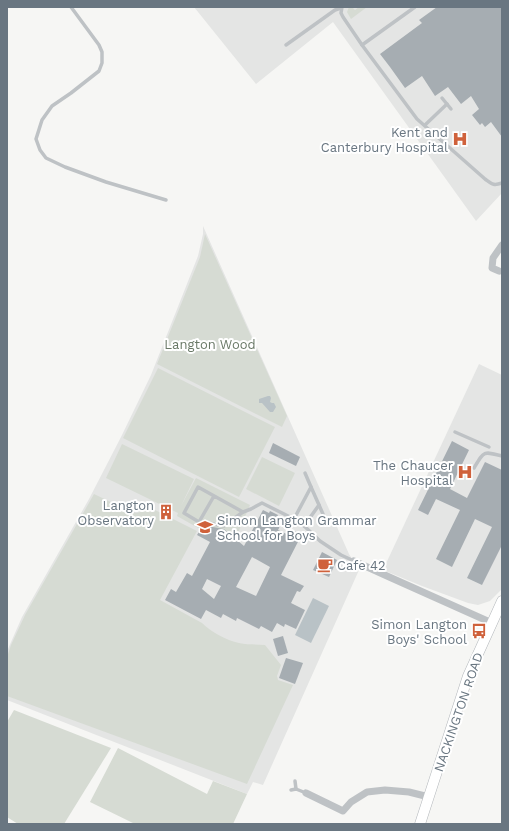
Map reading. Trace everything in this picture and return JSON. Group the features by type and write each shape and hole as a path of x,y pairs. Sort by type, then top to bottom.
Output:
{"main road":[{"name":"NACKINGTON ROAD","path":"420,824 468,676 502,601"}],"street":[{"path":"499,271 492,268 493,258 502,245"},
{"path":"354,560 394,580 492,623"},
{"path":"306,793 343,810 351,802 367,792 385,790 409,792 429,797"}],"lane":[{"path":"71,7 99,45 102,52 102,63 98,71 52,106 42,120 36,139 40,150 46,158 65,167 106,182 166,200"},
{"path":"286,45 341,7 343,17 417,119 485,179 497,185 502,183"},
{"path":"362,44 415,7"},
{"path":"442,98 450,109"},
{"path":"425,125 447,104"},
{"path":"455,432 489,445 489,452"},
{"path":"474,468 482,454 489,452 502,456"},
{"path":"305,473 326,521"},
{"path":"214,496 199,522 184,513 198,487 243,512"},
{"path":"294,519 311,487"},
{"path":"208,523 224,526 243,512 251,510 262,503 300,522 320,541 340,555 354,560"},
{"path":"304,526 319,505"},
{"path":"296,781 296,788"},
{"path":"291,790 296,788 306,793"}],"shaded area":[{"name":"Kent and Canterbury Hospital","path":"194,7 502,7 502,193 476,221 333,22 256,84"},
{"name":"Simon Langton Grammar School for Boys","path":"203,226 349,554 359,570 263,785 253,782 247,794 7,700 8,649 22,617 89,499 151,375 198,256 203,234"},
{"name":"The Chaucer Hospital","path":"479,364 502,375 502,589 490,601 478,605 468,603 383,570"},
{"path":"268,396 271,398 270,402 274,403 276,407 273,412 270,412 262,403 259,403 259,399"},
{"path":"313,598 329,606 311,643 295,635"}],"green space":[{"path":"349,7 352,7 355,10 359,7 367,7 351,19 347,12"},
{"name":"Langton Wood","path":"205,234 287,416 282,427 157,364 200,257"},
{"path":"158,368 275,427 239,497 123,438"},
{"path":"122,444 194,479 181,506 196,478 250,505 234,542 207,533 177,516 178,513 106,478"},
{"path":"262,457 295,473 279,506 246,489"},
{"path":"94,494 136,513 153,509 197,531 160,600 202,623 210,630 224,638 242,644 265,645 281,665 277,676 278,680 293,685 247,784 7,696 7,657 11,645 25,615"},
{"path":"14,710 111,748 64,824 18,824 7,817 7,722"},
{"path":"118,748 207,794 213,781 247,794 233,824 135,824 90,802"}],"building":[{"path":"437,7 502,7 502,137 491,122 485,127 482,123 480,125 472,115 479,109 471,96 461,104 448,87 435,96 422,76 405,88 380,54 422,23 419,20"},
{"path":"452,441 469,450 450,489 467,498 485,462 502,470 502,545 482,585 467,578 492,527 475,519 452,567 436,559 460,510 436,499 428,515 418,510"},
{"path":"273,443 300,457 296,466 269,453"},
{"name":"Langton Observatory","path":"165,508 170,511 168,516 162,513"},
{"path":"263,510 269,513 270,511 278,515 277,517 283,520 278,530 291,536 294,531 302,534 281,575 304,586 300,592 297,591 291,603 305,610 296,629 285,624 284,627 277,623 272,632 261,626 259,629 237,618 236,621 223,614 221,618 206,610 201,619 165,600 171,589 176,592 187,573 192,576 210,542 197,535 204,524 207,526 224,529 244,546","holes":["252,557 270,567 256,596 236,587","207,579 221,586 214,599 202,589"]},
{"name":"Cafe 42","path":"322,552 337,560 329,577 313,570"},
{"path":"283,636 288,653 278,656 273,639"},
{"path":"286,658 303,663 295,684 279,678"}],"place":[{"name":"Kent and Canterbury Hospital","path":"460,139"},
{"name":"The Chaucer Hospital","path":"465,472"},
{"name":"Langton Observatory","path":"166,512"},
{"name":"Simon Langton Grammar School for Boys","path":"205,527"},
{"name":"Cafe 42","path":"325,565"},
{"name":"Simon Langton Boys' School","path":"479,631"}]}
